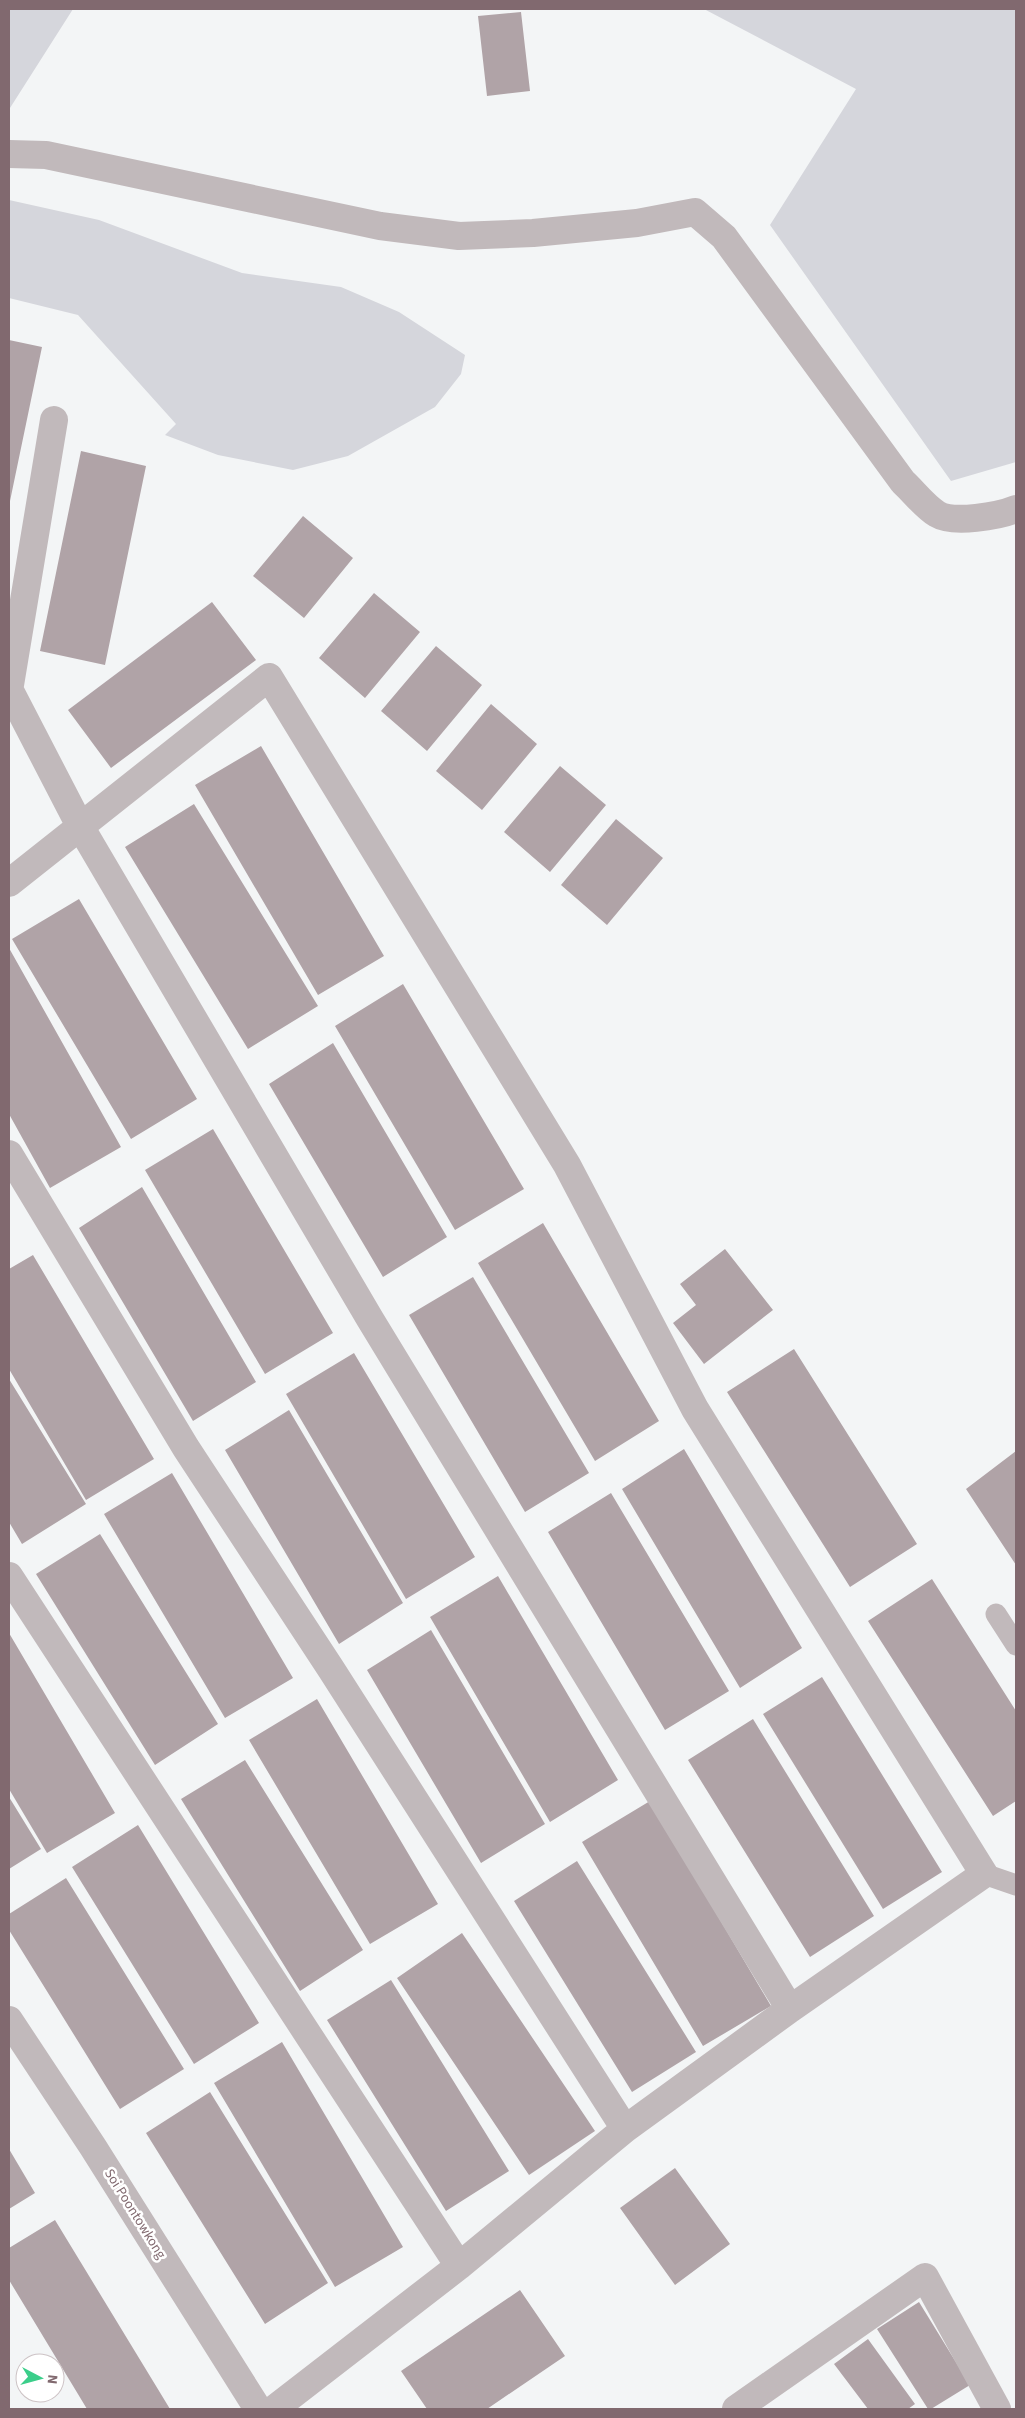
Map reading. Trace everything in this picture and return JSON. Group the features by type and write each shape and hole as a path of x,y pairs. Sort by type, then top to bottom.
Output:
{"street":[{"path":"9,154 46,155 380,226 459,236 533,233 637,223 696,212 724,237 904,482 937,515 967,519 998,516 1016,509"},
{"path":"54,420 9,690 80,826 370,1319 790,2009"},
{"path":"9,883 269,677 567,1165 695,1409 984,1874 790,2009 625,2129 459,2266 274,2409"},
{"path":"9,1154 186,1448 625,2129"},
{"path":"9,1576 459,2266"},
{"name":"Soi Poontowkong","path":"9,2020 93,2148 258,2409"},
{"path":"736,2409 925,2277 997,2409"}],"lane":[{"path":"996,1614 1016,1644"},
{"path":"984,1874 1016,1885"}],"shaded area":[{"path":"9,9 73,9 10,108 9,108"},
{"path":"704,9 1016,9 1016,462 951,481 770,225 856,89"},
{"path":"9,200 99,220 242,273 341,287 399,312 465,355 461,374 435,407 348,456 293,470 218,455 165,435 176,424 78,315 9,298"}],"building":[{"path":"521,12 530,91 487,96 478,16"},
{"path":"9,340 42,347 10,501 9,501"},
{"path":"81,451 146,466 105,665 40,651"},
{"path":"303,516 353,558 304,618 253,576"},
{"path":"374,593 420,632 365,698 319,658"},
{"path":"212,602 256,660 111,768 68,710"},
{"path":"436,646 482,685 427,751 381,711"},
{"path":"491,704 537,744 482,810 436,771"},
{"path":"261,746 384,956 318,995 195,785"},
{"path":"560,766 606,805 550,872 504,832"},
{"path":"194,804 318,1006 248,1049 125,847"},
{"path":"616,819 663,858 607,925 561,885"},
{"path":"79,899 197,1099 131,1139 12,939"},
{"path":"9,948 121,1147 50,1188 9,1114"},
{"path":"403,984 524,1189 455,1230 335,1026"},
{"path":"333,1043 447,1237 383,1277 269,1084"},
{"path":"213,1129 333,1333 265,1374 145,1170"},
{"path":"142,1187 256,1382 193,1421 79,1228"},
{"path":"543,1223 659,1421 595,1461 478,1263"},
{"path":"725,1249 773,1310 704,1364 673,1323 696,1305 680,1284"},
{"path":"33,1255 154,1459 86,1500 9,1369 9,1269"},
{"path":"473,1277 589,1473 525,1512 409,1315"},
{"path":"794,1349 917,1544 850,1587 727,1392"},
{"path":"354,1353 475,1557 406,1599 286,1394"},
{"path":"9,1379 86,1504 22,1544 9,1522"},
{"path":"289,1410 403,1603 339,1644 225,1450"},
{"path":"684,1449 802,1648 740,1688 622,1489"},
{"path":"1016,1451 1016,1565 966,1489"},
{"path":"172,1473 293,1678 225,1718 104,1514"},
{"path":"611,1493 729,1691 665,1730 548,1532"},
{"path":"100,1534 218,1724 155,1765 36,1574"},
{"path":"498,1576 618,1780 550,1822 430,1617"},
{"path":"932,1579 1016,1711 1016,1801 993,1816 868,1621"},
{"path":"431,1630 545,1824 481,1863 367,1670"},
{"path":"9,1633 115,1813 47,1853 9,1789"},
{"path":"822,1677 942,1872 883,1909 763,1714"},
{"path":"317,1699 438,1904 370,1944 249,1740"},
{"path":"753,1719 874,1916 810,1957 688,1760"},
{"path":"245,1760 363,1950 300,1991 181,1799"},
{"path":"9,1797 41,1849 9,1869"},
{"path":"650,1801 771,2006 703,2046 582,1842"},
{"path":"138,1825 259,2023 194,2064 72,1867"},
{"path":"577,1861 696,2052 632,2092 514,1901"},
{"path":"66,1878 184,2069 120,2109 9,1930 9,1914"},
{"path":"462,1933 595,2131 529,2175 397,1978"},
{"path":"391,1980 509,2171 446,2211 327,2020"},
{"path":"282,2042 403,2247 335,2287 214,2083"},
{"path":"210,2092 328,2283 265,2324 146,2133"},
{"path":"9,2149 35,2193 9,2209"},
{"path":"675,2168 730,2244 675,2285 620,2208"},
{"path":"55,2220 170,2409 87,2409 65,2373 65,2353 53,2353 9,2280 9,2248"},
{"path":"520,2290 565,2356 487,2409 427,2409 401,2371"},
{"path":"919,2302 970,2385 931,2409 928,2409 877,2329"},
{"path":"868,2339 915,2404 908,2409 868,2409 834,2364"}]}
